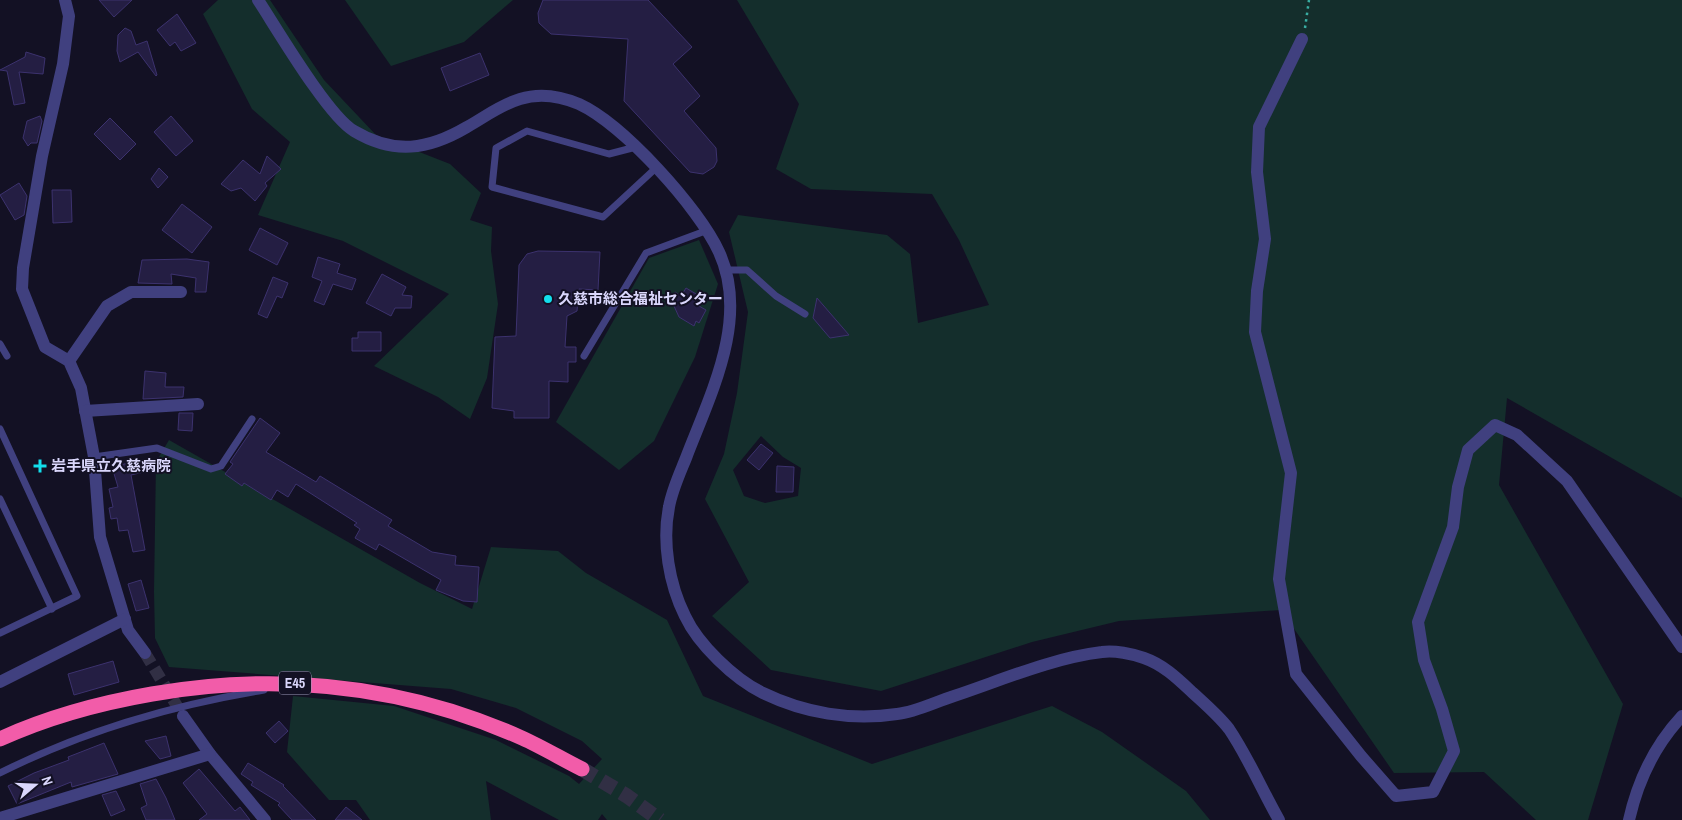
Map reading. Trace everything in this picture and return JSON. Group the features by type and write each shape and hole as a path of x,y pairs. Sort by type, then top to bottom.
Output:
{"highway":[{"name":"E45","path":"0,739 43,721 134,698 192,687 309,683 359,690 415,702 471,718 522,738 582,769"}],"street":[{"path":"66,0 69,16 63,64 42,156 23,268 22,290 45,347 69,360 81,388 94,457 100,537 128,630 144,653"},
{"path":"258,0 328,104 350,129 377,141 404,148 432,143 464,129 497,108 523,98 547,95 580,105 636,147 657,167 708,230 722,256 729,284 730,317 726,348 668,508 667,544 671,579 682,610 692,630 716,659 760,692 809,709 860,718 902,714 1048,664 1106,651 1144,658 1170,672 1229,729 1278,820"},
{"path":"1302,39 1259,127 1257,172 1265,239 1257,291 1255,332 1291,474 1279,579 1296,674 1360,756 1396,796 1433,792 1454,751 1442,709 1424,660 1418,622 1452,527 1458,486 1468,450 1495,425 1517,434 1567,481 1682,646"},
{"path":"69,360 106,306 131,292 181,292"},
{"path":"85,411 198,404"},
{"path":"0,682 125,619"},
{"path":"183,716 210,754 265,820"},
{"path":"1629,820 1644,769 1668,731 1682,716"},
{"path":"0,818 210,754"}],"lane":[{"path":"636,147 609,154 527,131 496,148 492,187 603,218 657,167"},
{"path":"584,356 646,253 708,230"},
{"path":"725,270 747,270 776,296 805,314"},
{"path":"0,344 8,356"},
{"path":"94,457 156,448 211,469 221,466 252,418"},
{"path":"0,429 77,596 0,634"},
{"path":"0,499 52,609"},
{"path":"0,773 41,752 148,716 227,696 309,683"}],"path":[{"path":"1302,39 1309,0"}],"green space":[{"path":"218,0 270,0 324,80 376,135 450,164 481,193 470,220 492,227 491,251 498,304 487,378 470,419 438,397 374,366 449,294 343,241 258,215 290,142 252,109 203,14"},
{"path":"345,0 513,0 464,42 391,66"},
{"path":"737,0 1682,0 1682,498 1507,398 1499,485 1623,704 1588,820 1536,820 1484,772 1394,773 1281,610 1119,621 1032,642 881,691 771,670 712,616 749,582 705,499 724,454 737,393 748,312 729,232 738,215 887,235 910,254 918,323 989,305 959,240 932,194 811,189 776,169 799,104","holes":["761,436 783,457 801,468 798,496 765,503 744,496 733,470"]},
{"path":"699,240 718,284 695,357 654,441 619,470 556,422 649,258"},
{"path":"169,440 420,583 472,609 491,547 558,551 586,573 667,620 703,696 872,764 1052,706 1102,732 1186,791 1210,820 607,820 602,814 598,820 559,820 486,781 491,820 370,820 356,800 329,800 287,752 293,696 394,706 496,740 569,776 579,784 602,759 582,741 516,708 451,689 169,667 155,638 154,592 156,462"}],"building":[{"path":"99,0 132,0 114,17"},
{"path":"543,0 648,0 692,47 673,64 700,96 684,111 716,148 717,161 714,167 703,174 690,172 624,101 628,39 551,34 539,23 538,13"},
{"path":"177,14 196,43 181,51 175,42 170,46 157,30"},
{"path":"125,28 131,31 136,45 147,41 156,76 138,52 120,62 117,51 118,35"},
{"path":"26,52 45,58 43,74 19,72 25,103 14,105 7,71 0,70 25,57"},
{"path":"480,53 489,75 450,91 441,68"},
{"path":"40,116 42,121 37,143 31,143 28,146 23,138 27,121"},
{"path":"171,116 193,141 176,156 154,132"},
{"path":"110,118 136,144 120,160 94,134"},
{"path":"267,156 281,169 265,183 267,186 255,201 241,188 231,191 221,184 243,160 260,174"},
{"path":"159,168 168,177 158,188 151,179"},
{"path":"19,183 27,196 24,215 15,220 0,195"},
{"path":"52,190 71,190 72,222 53,223"},
{"path":"182,204 212,227 192,253 162,230"},
{"path":"260,228 288,243 277,265 249,250"},
{"path":"538,251 600,252 598,290 579,289 577,311 567,316 565,347 576,347 576,362 568,362 568,382 549,381 549,418 514,418 514,411 492,408 495,337 516,336 519,265 527,254"},
{"path":"318,257 340,264 337,273 356,279 352,290 333,284 324,305 314,301 322,281 312,277"},
{"path":"187,259 209,262 206,292 195,292 196,278 171,274 172,284 138,283 142,260"},
{"path":"382,274 406,287 402,295 412,296 411,308 395,308 391,316 366,303"},
{"path":"273,277 288,283 282,298 277,296 267,318 258,314"},
{"path":"686,288 703,298 699,306 706,310 699,323 696,321 694,326 679,317 674,306 675,292 681,296"},
{"path":"817,298 849,335 830,338 813,318"},
{"path":"358,332 381,332 381,351 352,351 352,338 358,338"},
{"path":"145,371 166,373 165,387 184,387 183,397 143,399"},
{"path":"179,413 193,413 192,431 178,430"},
{"path":"260,418 280,433 266,452 316,482 320,476 392,520 388,526 432,552 456,556 455,565 479,567 477,602 463,601 436,590 441,580 379,544 376,550 355,538 360,529 354,525 357,523 296,484 288,497 277,490 271,500 244,483 242,486 225,474 233,464 230,462"},
{"path":"761,444 773,453 759,470 747,460"},
{"path":"145,459 148,471 131,475 145,550 133,552 128,530 119,531 117,518 111,519 109,508 113,507 109,489 118,487 112,467"},
{"path":"777,466 794,467 793,492 776,492"},
{"path":"141,580 149,608 136,611 128,584"},
{"path":"113,661 119,682 74,695 68,674"},
{"path":"279,721 288,731 275,743 266,733"},
{"path":"166,736 171,756 160,759 145,741"},
{"path":"104,743 118,774 72,787 71,782 17,804 8,786 34,773 69,760 68,757"},
{"path":"248,763 284,785 316,820 292,820 278,805 280,803 251,785 253,782 241,774"},
{"path":"199,769 235,811 240,807 250,820 199,820 207,814 183,783"},
{"path":"156,779 175,820 146,820 141,808 147,805 140,784"},
{"path":"116,791 125,810 111,816 102,795"},
{"path":"346,807 362,820 335,820"}],"tunnel":[{"path":"145,653 183,716"},
{"path":"582,769 627,796 660,820"}],"place":[{"name":"久慈市総合福祉センター","path":"548,299"},
{"name":"岩手県立久慈病院","path":"40,466"}]}
